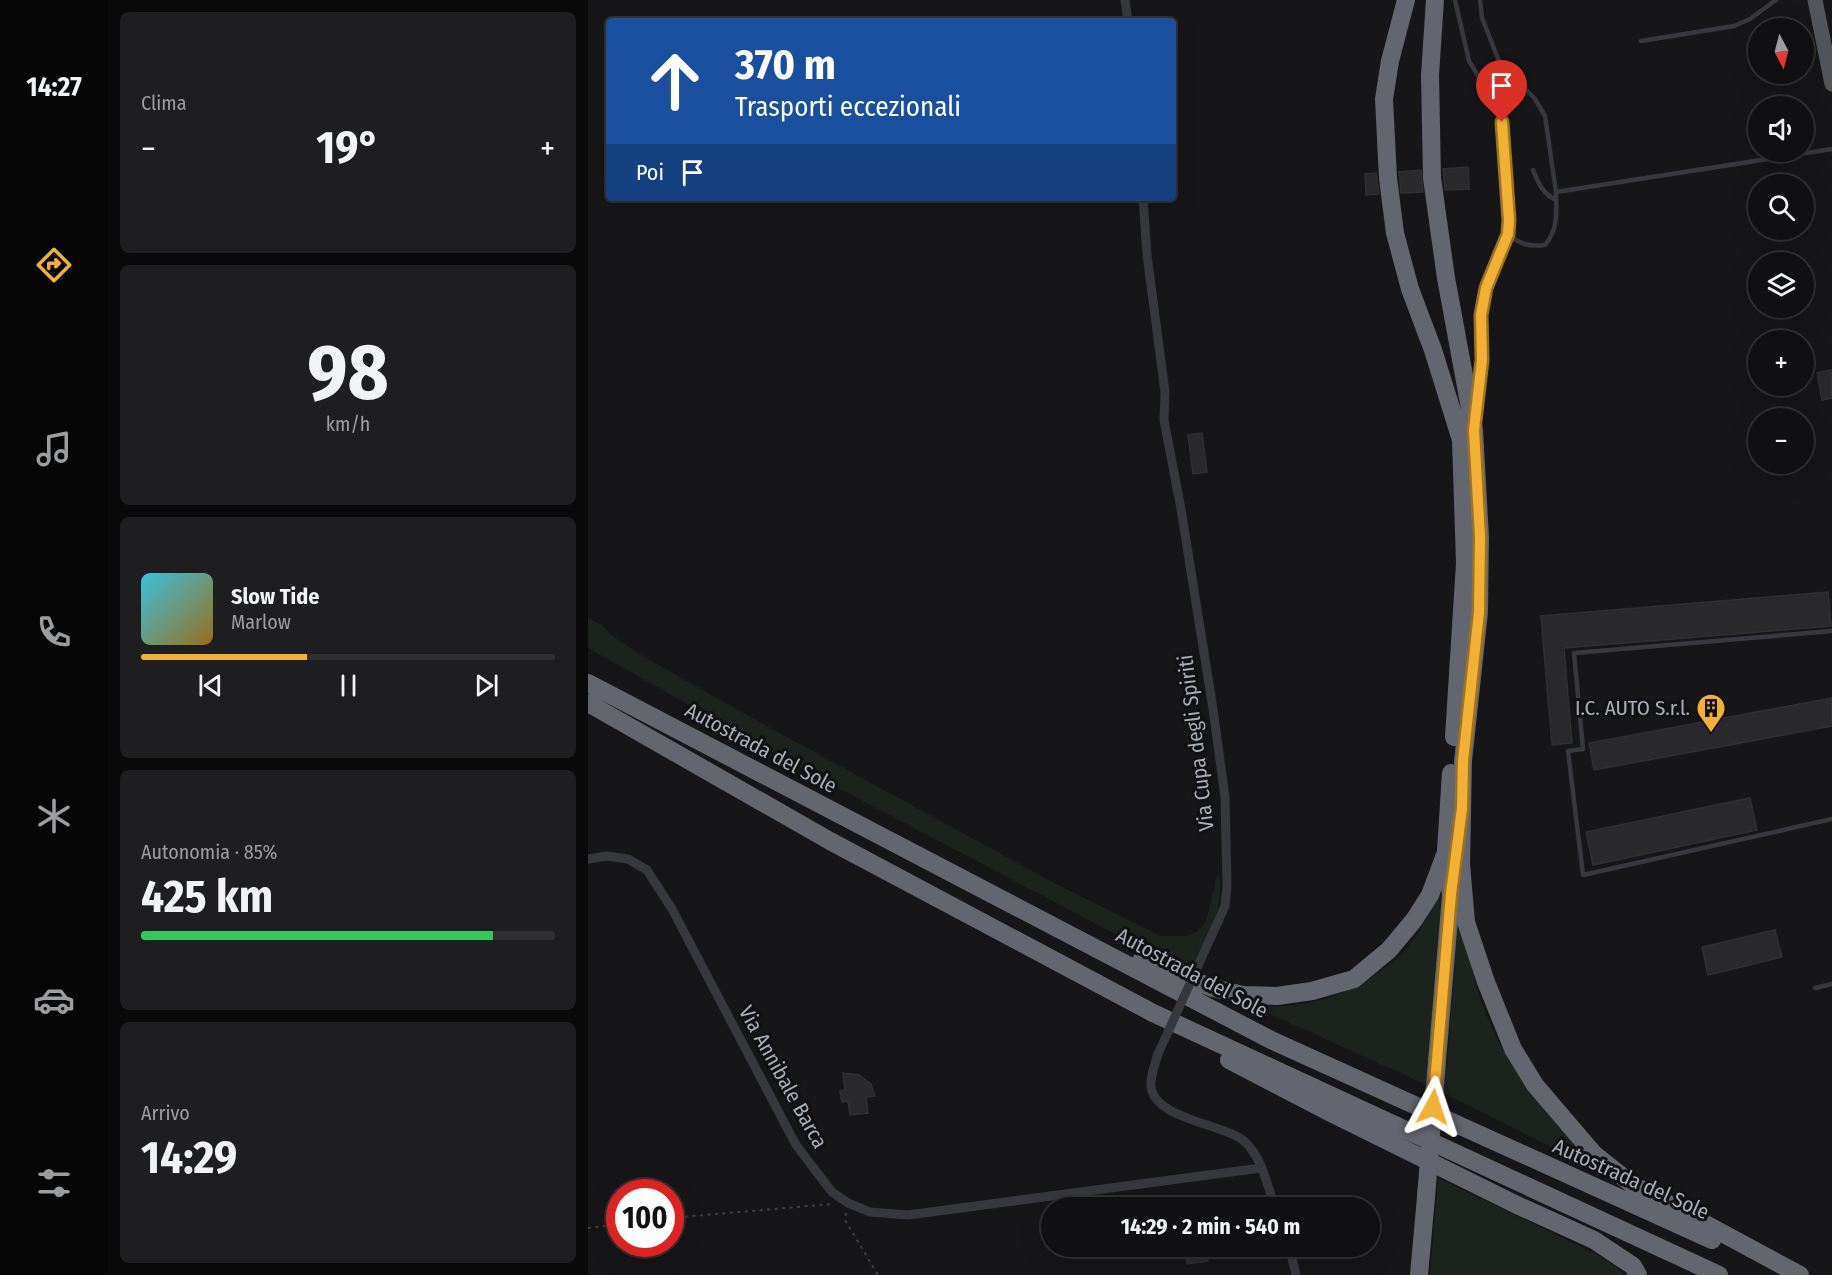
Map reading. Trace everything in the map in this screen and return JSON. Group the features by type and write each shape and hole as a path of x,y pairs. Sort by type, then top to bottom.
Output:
{"highway":[{"path":"1406,0 1390,61 1384,99 1395,233 1410,289 1433,350 1461,440 1466,563 1446,850 1451,894"},
{"path":"1436,0 1430,75 1432,178 1446,278 1474,430 1480,537 1479,612 1463,761 1461,864 1466,922 1486,982 1513,1049 1534,1084 1594,1154 1633,1185 1800,1275"},
{"name":"Autostrada del Sole","path":"588,683 1270,1040 1789,1275"},
{"path":"588,703 830,841 1153,1013 1719,1275"},
{"path":"1419,1275 1451,894 1462,808"},
{"path":"1064,932 1213,988 1243,994 1277,996 1312,991 1354,979 1389,950 1414,920 1430,895 1446,850"},
{"path":"1153,1013 1244,1069 1517,1205 1594,1240 1633,1266 1638,1275"}],"main road":[{"path":"1815,0 1832,84"}],"street":[{"path":"1125,0 1128,18"},
{"name":"Via Cupa degli Spiriti","path":"1143,201 1147,255 1165,392 1164,420 1181,509 1225,797 1227,887 1225,906 1158,1054 1150,1083 1154,1095 1168,1110 1243,1139 1258,1156 1271,1197"},
{"name":"Via Annibale Barca","path":"588,858 607,856 628,859 647,870 672,909 796,1145 832,1192 848,1203 870,1212 908,1215 1261,1168"},
{"path":"1292,1257 1296,1275"}],"lane":[{"path":"1455,0 1469,61 1495,103 1502,122 1509,220 1508,234 1486,288 1481,315 1482,360 1474,430"},
{"path":"1480,0 1482,18 1499,61 1535,99 1545,116 1556,192 1554,235 1545,245 1530,247 1517,242 1508,234"},
{"path":"1641,41 1734,26 1750,19 1776,0"},
{"path":"1556,192 1832,149"},
{"path":"1533,170 1540,188 1556,200"},
{"path":"1832,631 1574,653 1583,749 1568,751 1583,875 1832,819"},
{"path":"1815,988 1832,984"}],"path":[{"path":"684,1217 848,1203 845,1220 878,1275"},
{"path":"588,1228 606,1226"}],"shaded area":[{"path":"588,618 602,625 610,634 639,654 765,725 1056,884 1161,936 1187,936 1198,931 1206,921 1217,876 1219,876 1217,912 1191,969 1170,962 1100,926 810,773 588,648"},
{"path":"1441,893 1443,895 1429,1058 1447,1065 1458,920 1478,993 1500,1045 1536,1100 1596,1164 1593,1168 1446,1094 1257,1008 1256,1005 1296,1005 1335,996 1371,978 1408,947 1423,926"},
{"path":"1438,1178 1594,1253 1616,1266 1624,1275 1430,1275"}],"building":[{"path":"1468,167 1469,189 1445,190 1443,169"},
{"path":"1421,170 1423,192 1401,193 1399,172"},
{"path":"1376,173 1379,194 1366,195 1365,174"},
{"path":"1831,370 1832,398 1822,400 1817,373"},
{"path":"1202,433 1207,472 1193,474 1188,435"},
{"path":"1828,592 1831,626 1564,648 1572,743 1552,745 1541,616"},
{"name":"I.C. AUTO S.r.l.","path":"1832,698 1832,726 1594,770 1589,743"},
{"path":"1750,798 1757,830 1593,865 1586,832"},
{"path":"1775,930 1782,957 1708,975 1702,947"},
{"path":"843,1073 859,1075 871,1084 875,1096 866,1097 868,1113 850,1115 848,1101 842,1102 840,1091 845,1090"},
{"path":"1186,1257 1207,1257 1208,1261 1187,1264"}],"place":[{"name":"I.C. AUTO S.r.l.","path":"1711,734"}],"route":[{"path":"1433,1107 1451,894 1462,808 1463,761 1479,612 1480,537 1474,430 1482,360 1481,315 1486,288 1508,234 1509,220 1502,122"}]}
